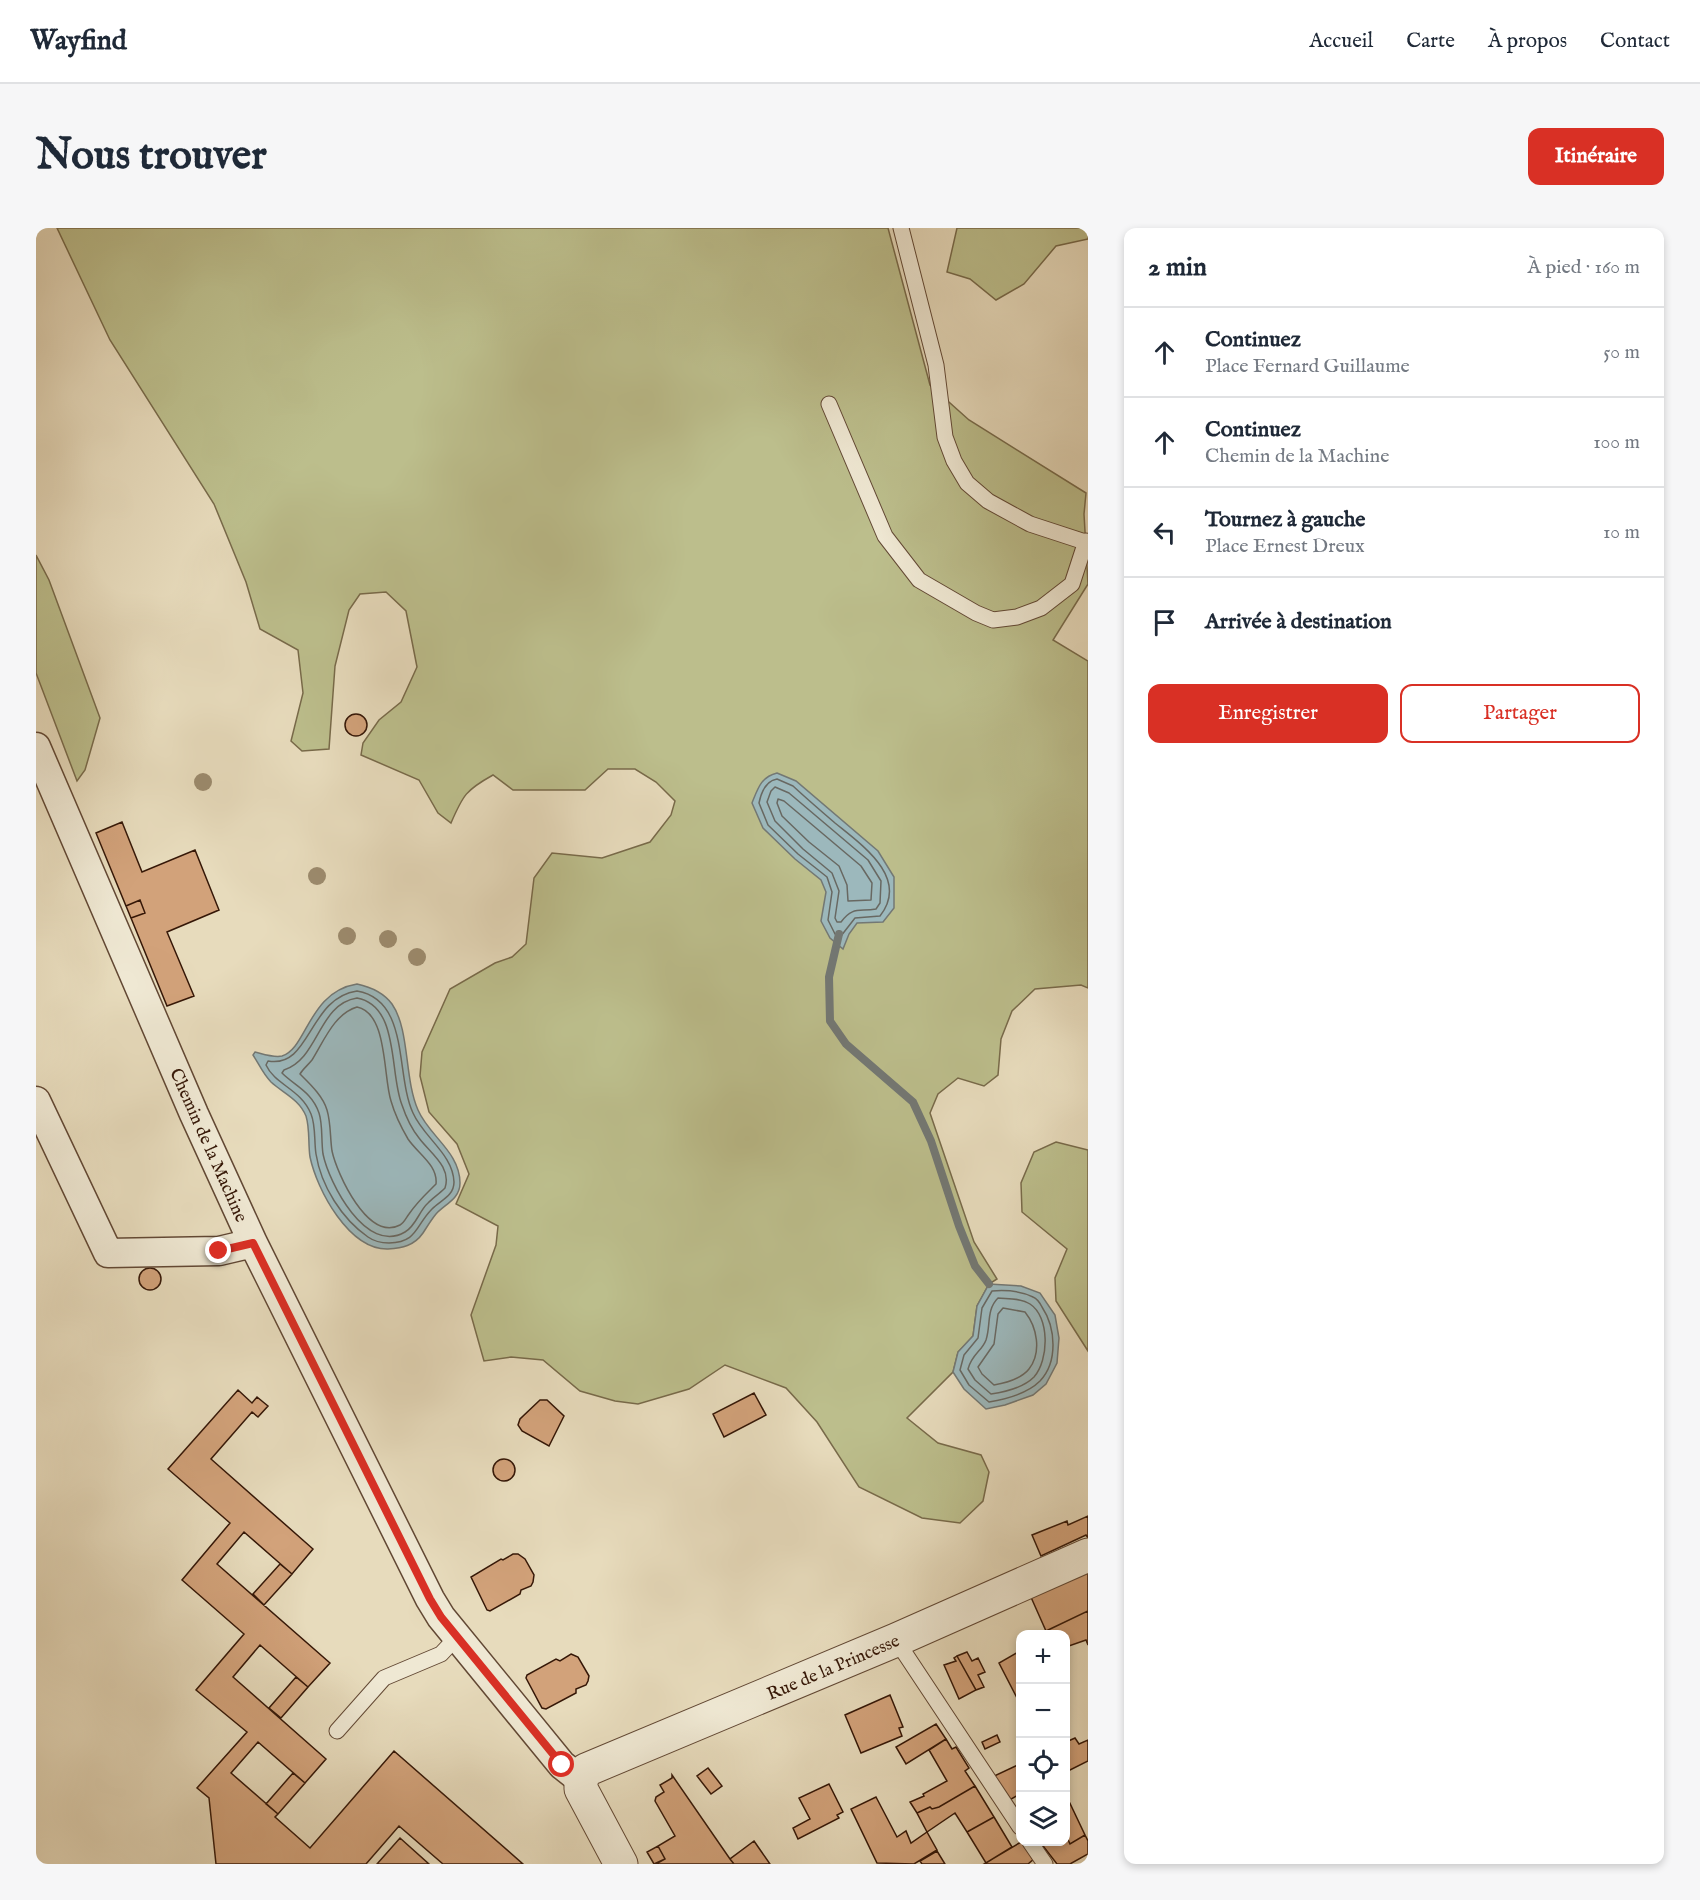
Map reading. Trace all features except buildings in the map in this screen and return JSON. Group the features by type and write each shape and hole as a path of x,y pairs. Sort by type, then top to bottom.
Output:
{"street":[{"name":"Chemin de la Machine","path":"36,747 194,1114 253,1243 430,1599 562,1765 581,1780"},
{"path":"36,1101 108,1253 219,1251 253,1243"},
{"name":"Rue de la Princesse","path":"581,1780 586,1770 897,1640 1088,1555"},
{"path":"581,1780 580,1789 621,1864"}],"lane":[{"path":"829,404 885,536 919,580 976,614 993,620 1017,617 1041,608 1072,584 1087,542 1030,524 988,501 967,483 954,461 945,437 936,365 901,228"},
{"path":"338,1731 384,1678 441,1654 458,1637"},
{"path":"897,1640 1016,1821"},
{"path":"1033,1846 1045,1864"}],"green space":[{"path":"57,228 888,228 930,385 969,420 1086,493 1084,514 1088,584 1053,640 1088,661 1088,988 1081,985 1035,989 1012,1011 1001,1039 998,1075 984,1086 958,1078 938,1094 930,1113 974,1242 997,1279 989,1284 977,1306 973,1336 958,1352 953,1372 907,1418 938,1443 981,1455 989,1472 983,1501 960,1523 922,1518 859,1487 817,1422 786,1388 725,1365 689,1389 638,1404 615,1401 580,1391 543,1360 511,1357 484,1361 471,1315 496,1245 498,1226 456,1204 469,1174 457,1144 429,1112 420,1076 422,1052 450,989 495,963 512,957 526,944 534,878 552,853 602,858 650,842 671,815 675,801 656,782 635,769 608,769 585,790 513,790 493,775 466,794 451,823 438,813 419,780 361,755 363,743 379,720 401,702 417,667 406,611 386,592 360,594 349,610 335,666 329,749 302,751 291,741 303,693 298,650 260,629 246,582 214,504 110,340"},
{"path":"957,228 1088,228 1088,239 1056,246 1024,284 996,300 970,279 947,272"},
{"path":"36,555 49,580 100,718 85,770 77,781 36,673"},
{"path":"1056,1142 1088,1150 1088,1351 1056,1301 1055,1278 1067,1249 1022,1212 1021,1183 1034,1152"}],"water":[{"path":"777,773 796,781 878,851 894,877 894,908 883,922 857,923 849,934 843,949 830,938 821,921 826,892 821,880 763,828 752,803 764,780"},
{"path":"357,984 385,996 398,1015 418,1110 429,1128 450,1153 459,1172 460,1183 455,1197 436,1214 416,1241 398,1248 374,1247 360,1240 337,1216 327,1201 314,1170 310,1157 307,1121 303,1110 268,1079 253,1055 255,1052 268,1056 282,1056 290,1051 318,1008 328,998 341,989"},
{"path":"989,1284 1021,1286 1040,1293 1055,1315 1059,1338 1057,1363 1046,1384 1033,1395 986,1409 964,1389 953,1372 958,1352 973,1336 977,1306"}],"waterway":[{"path":"839,934 829,977 830,1021 846,1044 913,1102 931,1141 959,1226 975,1266 989,1284"}],"route":[{"path":"219,1251 253,1243 430,1599 441,1617 562,1765"}]}
